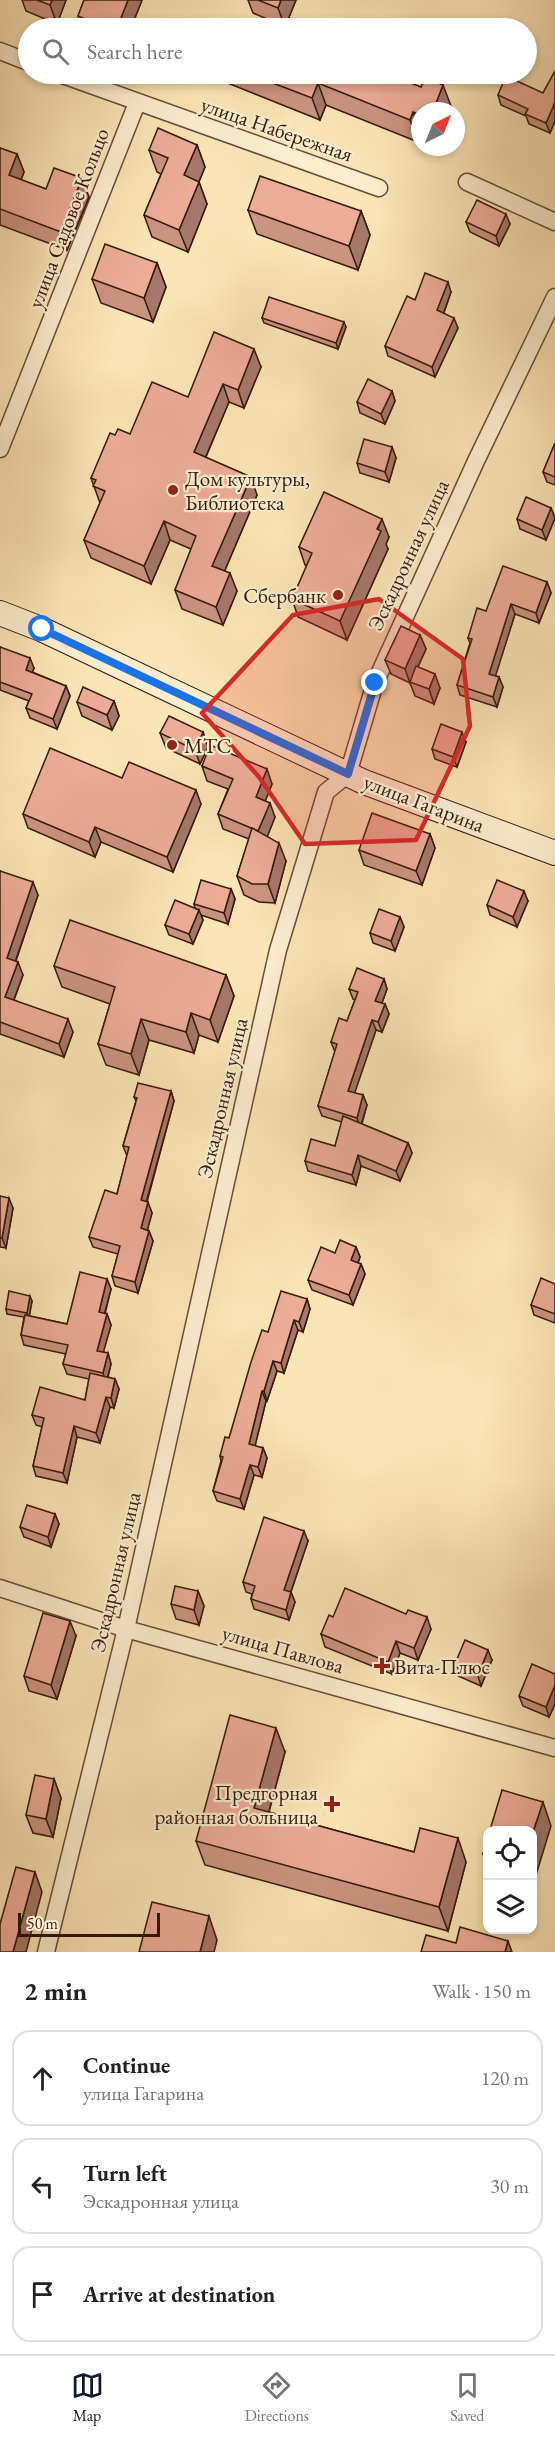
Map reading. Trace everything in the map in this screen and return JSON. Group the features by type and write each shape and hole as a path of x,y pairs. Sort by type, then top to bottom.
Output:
{"street":[{"path":"1,55 18,59"},
{"name":"улица Набережная","path":"87,84 379,188"},
{"name":"улица Садовое Кольцо","path":"0,449 137,103"},
{"path":"467,182 555,222"},
{"name":"Эскадронная улица","path":"46,1952 126,1629 278,950 326,792 348,774 375,683 476,461 555,297"},
{"name":"улица Гагарина","path":"0,613 42,629 348,774 555,854"},
{"name":"улица Павлова","path":"0,1588 126,1629 555,1748"}],"highlighted area":[{"path":"379,599 463,659 470,726 416,840 305,844 259,777 202,713 293,615"}],"building":[{"path":"37,0 52,0 50,5"},
{"path":"84,0 128,0 121,18 78,16"},
{"path":"258,0 281,0 278,8"},
{"path":"555,71 555,102 546,123 525,114 528,109 498,95 503,84 523,84 543,93"},
{"path":"275,84 318,84 312,98"},
{"path":"320,84 413,84 421,87 422,84 443,85 436,102 411,102 410,120"},
{"path":"158,128 197,145 184,175 199,182 179,230 144,215 168,158 149,150"},
{"path":"0,148 17,154 9,175 46,189 54,168 82,178 61,232 0,209"},
{"path":"260,176 361,211 349,246 248,210"},
{"path":"477,200 506,214 496,236 466,222"},
{"path":"105,244 157,263 144,298 92,279"},
{"path":"425,273 448,282 437,310 454,318 432,367 385,346 407,296 415,300"},
{"path":"269,297 344,322 336,343 262,318"},
{"name":"Дом культуры, Библиотека","path":"214,332 254,349 238,390 223,384 194,452 251,477 212,566 230,573 216,607 175,590 196,536 164,521 144,566 84,540 105,491 93,486 96,480 91,478 110,433 115,435 118,429 130,434 152,382 188,397"},
{"path":"368,379 392,391 381,414 357,402"},
{"path":"364,439 392,447 385,472 357,463"},
{"path":"555,443 555,477 543,472"},
{"name":"Сбербанк","path":"324,492 382,519 377,529 381,531 340,621 292,599 312,553 299,547"},
{"path":"526,497 551,508 542,530 517,519"},
{"path":"503,566 547,582 536,613 511,604 489,674 499,677 493,697 457,685 472,639 468,638 477,608 486,611"},
{"path":"401,626 420,635 405,669 385,660"},
{"path":"0,647 30,658 26,670 66,686 53,719 26,708 32,694 0,682"},
{"path":"416,666 435,674 429,689 410,682"},
{"path":"83,687 114,701 107,715 77,702"},
{"path":"169,716 203,732 195,750 160,733"},
{"path":"441,724 462,732 453,757 432,749"},
{"path":"210,745 267,769 256,797 270,803 258,831 218,814 233,779 202,766"},
{"path":"50,748 122,778 129,762 196,790 167,857 95,827 89,842 23,814"},
{"path":"372,813 430,834 416,871 359,850"},
{"path":"252,828 279,843 268,884 252,884 237,876"},
{"path":"0,871 33,882 7,958 18,962 5,997 68,1019 59,1044 0,1022"},
{"path":"201,880 231,889 224,913 194,904"},
{"path":"497,880 524,891 513,917 487,905"},
{"path":"175,900 199,910 189,934 165,925"},
{"path":"379,909 400,917 391,941 370,933"},
{"path":"70,920 226,975 210,1020 191,1013 186,1032 141,1019 131,1054 98,1044 115,987 54,966"},
{"path":"357,968 384,979 375,1001 385,1004 378,1022 372,1020 348,1091 363,1095 357,1118 318,1106 337,1044 331,1042 339,1018 347,1021 358,992 349,989"},
{"path":"138,1083 171,1091 141,1200 148,1202 141,1228 149,1231 135,1282 112,1276 120,1246 89,1237 105,1190 117,1194 129,1147 123,1146 137,1098 134,1097"},
{"path":"343,1116 408,1143 396,1171 358,1155 352,1175 305,1161 311,1139 335,1146"},
{"path":"0,1196 9,1198 2,1238 0,1238"},
{"path":"340,1240 356,1247 351,1260 361,1264 349,1295 308,1280 321,1247 335,1253"},
{"path":"80,1272 107,1279 99,1312 107,1314 97,1351 108,1353 103,1373 63,1364 68,1345 21,1335 25,1315 67,1324"},
{"path":"541,1278 555,1284 555,1314 531,1305"},
{"path":"9,1291 30,1296 27,1313 6,1309"},
{"path":"281,1291 307,1299 299,1322 294,1320 281,1363 273,1361 264,1391 262,1391 249,1444 263,1448 258,1467 250,1465 240,1499 213,1491 223,1457 220,1456 225,1437 229,1438 262,1330 268,1332"},
{"path":"90,1373 115,1379 111,1398 106,1397 96,1433 74,1426 63,1473 33,1466 44,1418 32,1415 40,1387 85,1400"},
{"path":"27,1505 55,1514 48,1537 20,1527"},
{"path":"264,1517 304,1531 284,1590 291,1592 286,1610 251,1599 255,1586 243,1582"},
{"path":"175,1586 198,1591 194,1610 171,1604"},
{"path":"345,1588 406,1614 408,1610 427,1617 414,1648 396,1641 388,1662 321,1634 329,1615 333,1617"},
{"path":"43,1613 70,1621 51,1685 24,1676"},
{"path":"465,1640 488,1650 478,1676 454,1666"},
{"path":"532,1664 555,1674 555,1685 546,1707 519,1696"},
{"path":"230,1715 276,1728 254,1808 414,1852 420,1828 458,1838 439,1907 196,1841"},
{"path":"35,1775 54,1779 46,1819 26,1815"},
{"path":"502,1790 543,1802 535,1826 491,1826"},
{"path":"16,1867 35,1872 13,1952 0,1952 0,1924"},
{"path":"152,1902 209,1916 200,1952 139,1952"},
{"path":"460,1927 508,1941 505,1952 421,1952 426,1935 456,1943"}],"place":[{"name":"Дом культуры, Библиотека","path":"173,490"},
{"name":"Сбербанк","path":"338,595"},
{"name":"МТС","path":"172,745"},
{"name":"Вита-Плюс","path":"382,1666"},
{"name":"Предгорная районная больница","path":"332,1804"}],"route":[{"path":"42,629 348,774 375,683"}]}
